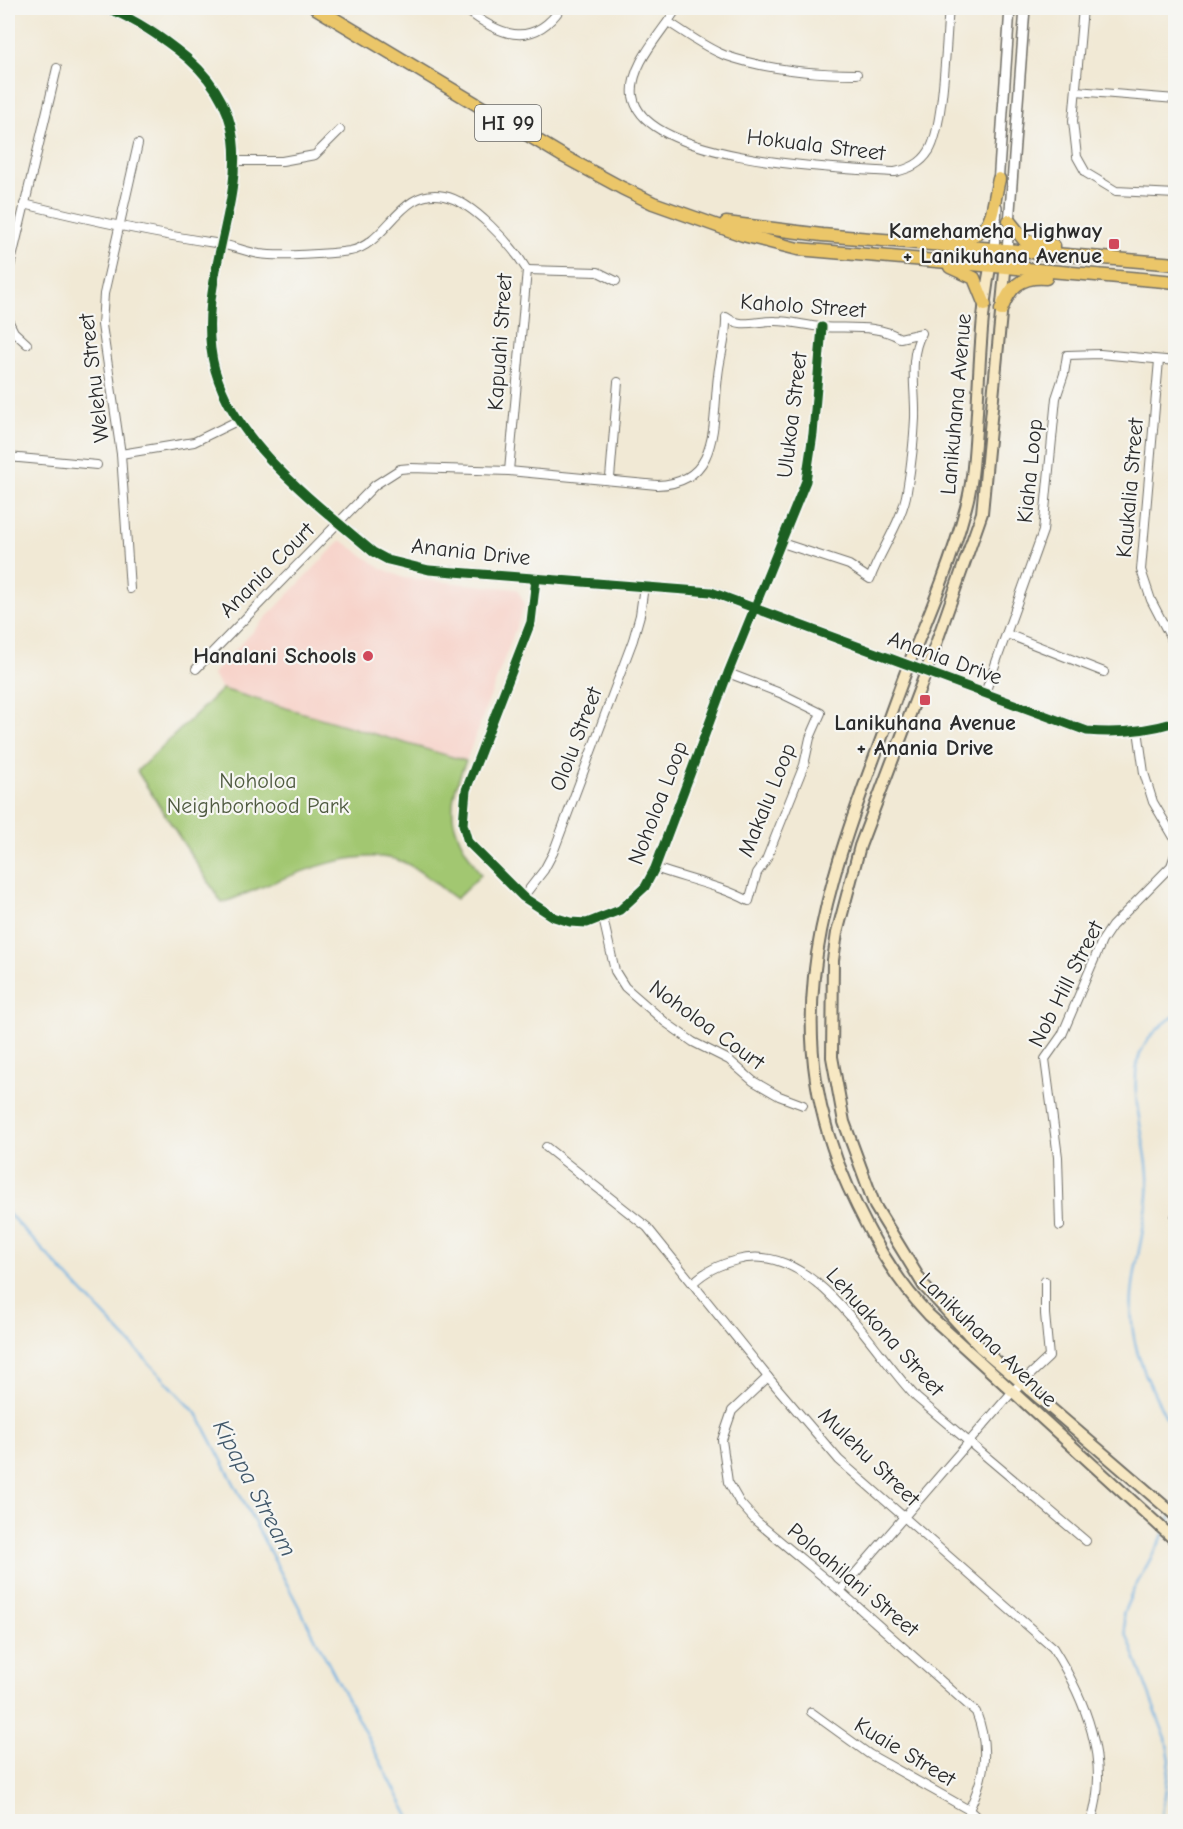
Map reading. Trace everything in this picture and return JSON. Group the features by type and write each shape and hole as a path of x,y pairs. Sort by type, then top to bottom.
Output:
{"main road":[{"name":"HI 99","path":"316,8 563,156 653,203 708,221 743,236 798,249 1176,283"},
{"path":"942,244 975,236 984,231 990,220 999,180"},
{"name":"HI 99","path":"708,221 822,235 1176,264"},
{"path":"1009,221 1018,236 1029,243 1162,262"},
{"name":"Lanikuhana Avenue","path":"994,249 985,305 973,466 967,504 951,559 908,666 841,848 813,972 811,1043 822,1114 841,1172 878,1251 906,1291 929,1315 1016,1388 1176,1516"},
{"name":"Lanikuhana Avenue","path":"1007,251 982,513 926,672 860,846 837,933 830,1017 832,1057 844,1122 875,1206 924,1286 1016,1388 1176,1541"},
{"path":"935,262 974,278 985,305"},
{"path":"1001,310 1012,288 1025,279 1034,277 1100,283 1176,283"}],"street":[{"name":"Anania Drive","path":"106,8 161,38 192,60 219,93 233,131 235,160 223,244 209,300 208,335 216,372 237,421 262,451 373,552 405,565 429,570 711,592 985,693 1049,719 1087,731 1110,733 1176,722"},
{"path":"464,8 488,27 504,34 518,35 544,25 561,8"},
{"name":"Hokuala Street","path":"677,8 638,68 633,96 642,115 657,130 714,150 776,163 895,172 909,169 920,162 934,141 949,8"},
{"name":"Lanikuhana Avenue","path":"994,249 1010,8"},
{"name":"Lanikuhana Avenue","path":"1007,251 1025,8"},
{"path":"1083,8 1074,138 1077,157 1086,173 1116,191 1176,194"},
{"path":"668,22 724,54 756,63 833,74 856,74"},
{"path":"8,275 57,68"},
{"path":"1076,91 1176,99"},
{"path":"235,160 282,161 315,155 340,130"},
{"name":"Welehu Street","path":"130,589 121,453 102,325 104,294 138,144"},
{"name":"Kapuahi Street","path":"24,204 118,228 223,244 260,254 354,250 367,243 413,200 442,195 460,200 518,255 527,270 509,471"},
{"path":"527,270 598,272 616,281"},
{"name":"Kaholo Street","path":"339,523 375,485 400,469 509,471 610,478 641,484 672,484 697,472 711,447 718,375 727,331 726,317 740,324 775,321 890,332 900,338 922,333 916,344 914,356 915,418 907,493 903,508 879,553 870,579 849,565 782,543"},
{"path":"8,320 14,332 27,344"},
{"name":"Ulukoa Street","path":"755,607 806,481 810,463 822,327"},
{"name":"Kiaha Loop","path":"985,693 1043,531 1056,398 1064,374 1067,354 1100,354 1176,361"},
{"name":"Kaukalia Street","path":"1158,360 1141,570 1151,600 1176,648"},
{"path":"610,478 618,381"},
{"path":"121,453 194,442 237,421"},
{"path":"8,457 97,465"},
{"name":"Anania Court","path":"196,669 339,523"},
{"name":"Noholoa Loop","path":"536,579 531,622 476,760 462,805 463,824 468,842 524,897 548,914 570,922 587,923 603,918 620,910 645,887 655,868 755,607"},
{"name":"Ololu Street","path":"524,897 544,870 553,853 633,640 640,615 644,586"},
{"path":"1007,634 1104,672"},
{"name":"Makalu Loop","path":"655,868 703,885 728,890 749,901 758,873 766,860 804,765 810,738 821,713 780,693 729,673"},
{"path":"1138,730 1144,772 1150,792 1176,841"},
{"name":"Nob Hill Street","path":"1060,1226 1058,1157 1045,1059 1062,1035 1102,941 1112,926 1171,866 1176,852"},
{"name":"Noholoa Court","path":"603,918 615,971 626,987 665,1022 693,1042 729,1060 753,1081 779,1096 803,1105"},
{"name":"Mulehu Street","path":"546,1147 647,1227 768,1377 839,1460 1053,1648 1065,1667 1098,1751 1100,1771 1091,1821"},
{"name":"Lehuakona Street","path":"693,1283 700,1276 726,1263 743,1258 773,1260 806,1273 834,1298 895,1375 1086,1541"},
{"path":"840,1591 1016,1388 1049,1357 1045,1281"},
{"name":"Poloahilani Street","path":"768,1377 742,1399 727,1419 722,1440 728,1482 740,1503 756,1521 840,1591 976,1712 984,1737 986,1760 983,1778 969,1810"},
{"name":"Kuaie Street","path":"811,1712 869,1754 969,1810 982,1821"}],"shaded area":[{"name":"Hanalani Schools","path":"341,540 381,568 404,578 517,589 525,604 466,761 222,689 212,674"}],"green space":[{"name":"Noholoa Neighborhood Park","path":"222,689 466,761 454,794 454,820 463,845 481,875 456,899 410,865 383,857 360,857 312,868 222,903 137,771"}],"waterway":[{"path":"1176,1015 1153,1034 1138,1060 1136,1093 1147,1162 1148,1196 1134,1280 1131,1315 1140,1359 1176,1438"},
{"name":"Kipapa Stream","path":"8,1213 198,1415 412,1822"},
{"path":"1166,1529 1171,1517"},
{"path":"1161,1822 1170,1760 1166,1739 1126,1633 1123,1614 1164,1534"}],"cycle path":[{"path":"106,8 143,26 176,49 212,84 230,122 235,161 230,201 213,284 210,327 215,370 225,397 259,448 303,493 373,552 388,560 429,570 711,592 1087,731 1132,731 1176,722"},
{"path":"536,579 531,622 466,790 463,824 468,842 523,897 554,917 570,922 587,923 620,910 645,887 655,868 728,673 806,481 813,434 822,327"}],"place":[{"name":"Kamehameha Highway + Lanikuhana Avenue","path":"1114,244"},
{"name":"Hanalani Schools","path":"368,656"},
{"name":"Lanikuhana Avenue + Anania Drive","path":"925,700"}]}
